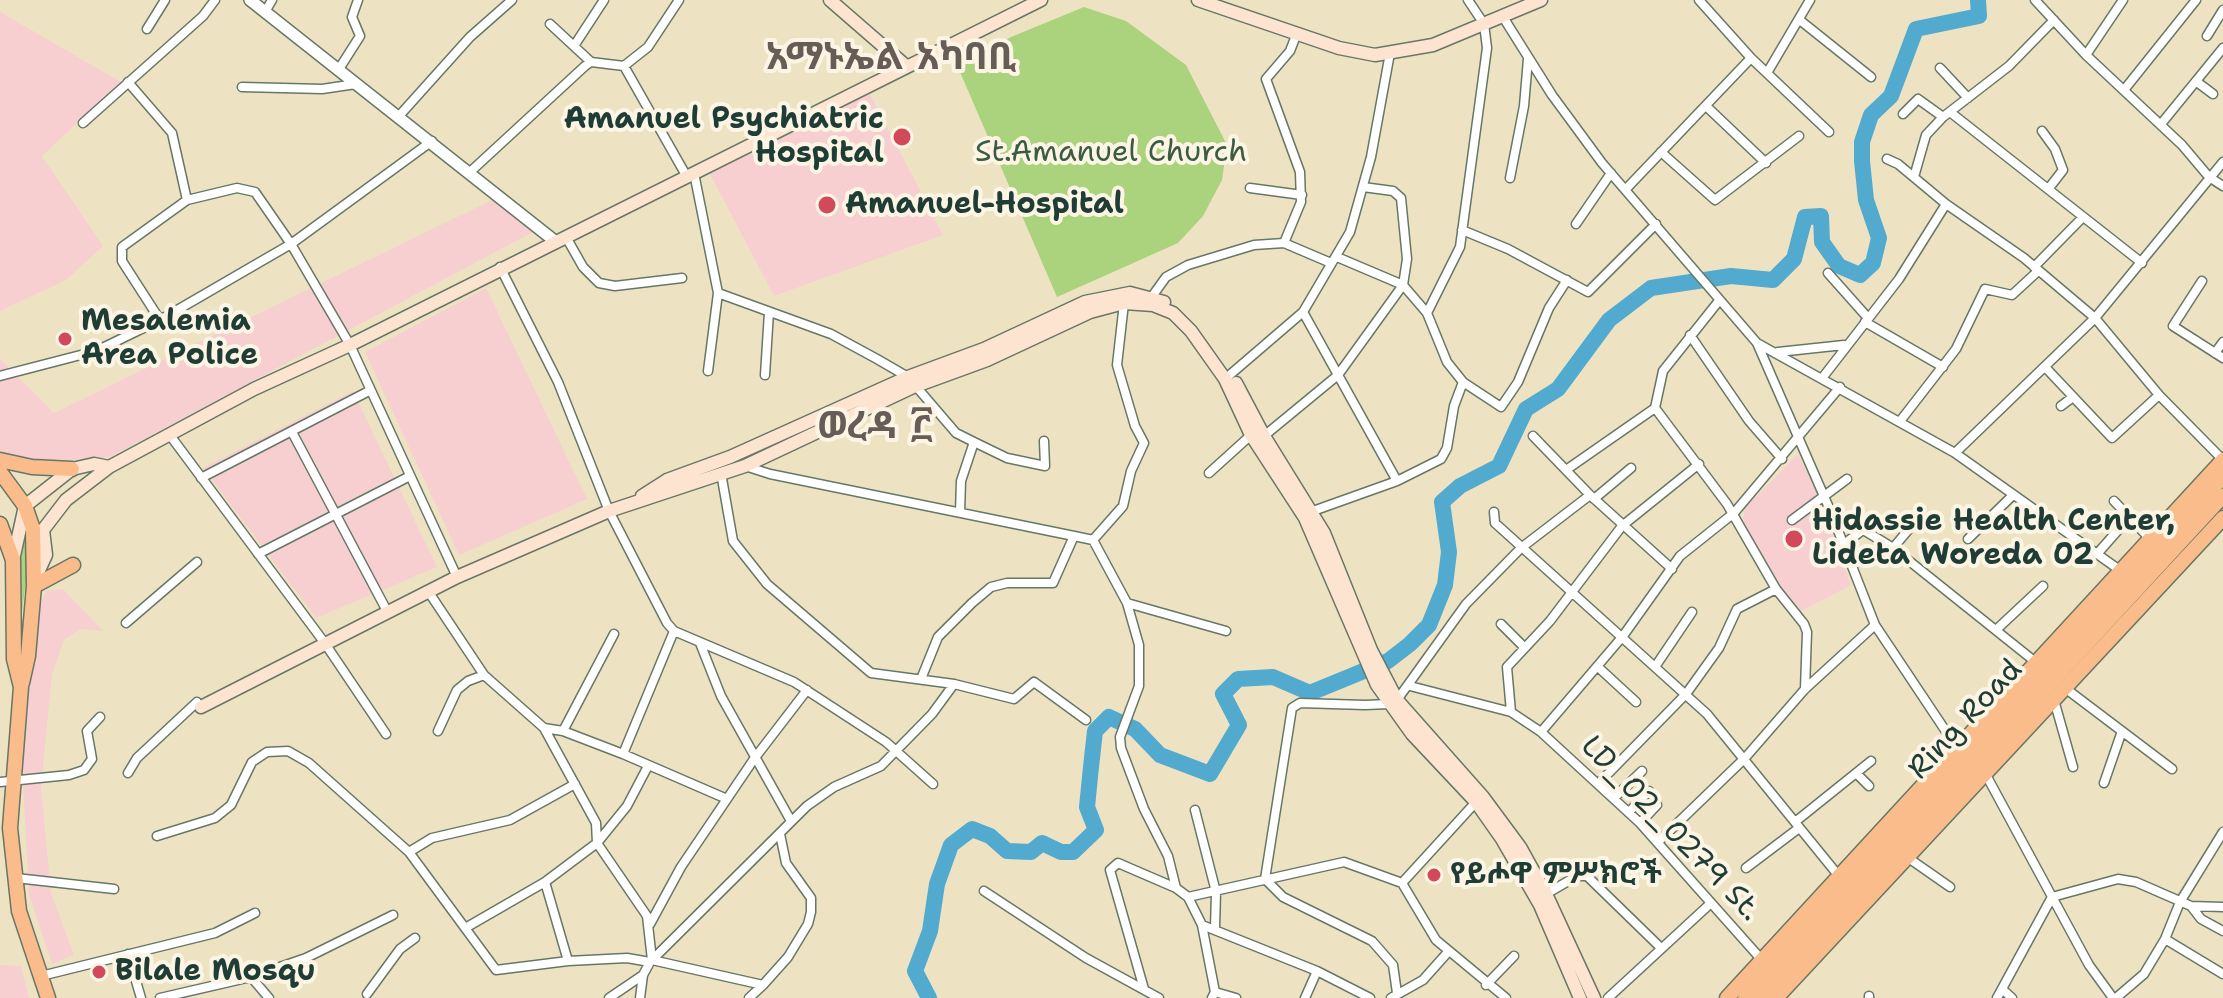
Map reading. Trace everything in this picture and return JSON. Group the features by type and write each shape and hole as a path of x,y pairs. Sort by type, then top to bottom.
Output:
{"main road":[{"path":"830,0 906,66"},
{"path":"34,583 46,555 43,530 66,500 109,467 500,267 1041,0"},
{"path":"1198,0 1339,48 1375,55 1433,45 1541,0"},
{"path":"199,704 321,639 456,574 654,486 911,382 1085,302 1130,293 1173,313 1228,376 1257,436 1305,518 1381,682 1393,702 1476,802 1525,876 1580,998"},
{"path":"609,508 745,466 911,382 987,360 1090,312 1149,300"},
{"path":"1257,436 1313,511 1366,652"},
{"path":"0,460 32,467 72,469 94,464 109,467"},
{"path":"1727,998 2223,460"},
{"path":"9,568 25,506 72,469"},
{"path":"0,472 25,506 33,529 34,583 28,656 7,781 6,852 16,878 19,911 48,998"},
{"name":"Ring Road","path":"1745,998 2223,477"},
{"path":"0,485 25,506"},
{"path":"636,500 654,486"},
{"name":"Ring Road","path":"1761,998 2223,496"},
{"path":"1776,998 2223,518"},
{"path":"0,524 9,568 14,659 21,687"},
{"path":"34,583 73,565"},
{"path":"386,608 428,591 456,574"},
{"path":"0,594 11,606"},
{"path":"1393,702 1483,797 1520,847 1546,894 1594,998"}],"street":[{"path":"147,29 165,0"},
{"path":"83,123 203,16 215,0"},
{"path":"250,0 561,239 599,283 615,286 682,278"},
{"path":"265,12 272,0"},
{"path":"339,69 360,36 352,17 358,0"},
{"path":"399,116 470,37 512,0"},
{"path":"574,46 604,0"},
{"path":"550,24 591,62 624,66 648,47 679,0"},
{"path":"1427,313 1457,259 1487,48 1484,24 1468,0"},
{"path":"1699,0 1751,58 1829,132"},
{"path":"1767,73 1801,21 1810,0"},
{"path":"2086,55 2123,0"},
{"path":"2124,90 2196,0"},
{"path":"2037,1 2086,55 2161,124 2209,177 2223,186"},
{"path":"2207,36 2223,10"},
{"path":"1503,17 1528,59 1611,173 1718,302 1757,343 1830,510 1875,625 1957,748"},
{"path":"1914,177 1926,135 1946,115 2009,66 2054,20"},
{"path":"1801,21 1871,77"},
{"path":"1284,243 1302,195 1293,149 1266,79 1290,51 1297,33"},
{"path":"2161,124 2223,48"},
{"path":"1228,376 1303,312 1350,232 1363,187 1390,53"},
{"path":"1626,189 1751,58"},
{"path":"1510,178 1524,106 1528,59"},
{"path":"470,172 591,62"},
{"path":"624,66 690,175 718,293 708,371"},
{"path":"1940,68 1968,98"},
{"path":"128,82 172,133 187,200"},
{"path":"2197,82 2213,94"},
{"path":"242,87 322,89 356,84"},
{"path":"1903,114 1918,99 1946,115 2049,188 2142,263"},
{"path":"1706,106 1766,163"},
{"path":"2042,131 2055,149 2063,170 2049,188"},
{"path":"1661,152 1715,200 1799,136"},
{"path":"0,376 96,351 160,320 291,244 390,176 432,141"},
{"path":"1887,159 2095,318 2159,395 2223,460"},
{"path":"1955,453 2095,318 2223,162"},
{"path":"1576,224 1611,173"},
{"path":"1209,473 1338,375 1403,285 1407,259 1401,198 1393,191 1363,187"},
{"path":"160,320 122,261 122,247 187,200 237,188 250,190 259,196 350,345 456,574"},
{"path":"1250,188 1302,195"},
{"path":"1823,377 1844,345 1899,279 1946,204"},
{"path":"1901,420 1943,367 1985,289 2012,295 2083,217"},
{"path":"1462,230 1582,290 1594,289 1656,224"},
{"path":"1149,300 1166,277 1188,265 1254,245 1284,243 1403,285 1427,313 1439,348 1463,382 1501,407 1518,382 1549,308 1567,280"},
{"path":"500,267 558,382 609,508 659,611 674,631 763,666 807,690 896,752 933,784"},
{"path":"1828,273 1867,320 1943,367"},
{"path":"2202,281 2173,326 2219,356 2223,342"},
{"path":"718,293 831,334 911,382 956,433 1007,458 1045,466 1044,441"},
{"path":"1566,470 1655,408 1663,371 1718,302"},
{"path":"1093,540 1123,506 1131,471 1144,443 1131,413 1117,365 1124,303"},
{"path":"765,375 769,312"},
{"path":"1303,312 1397,481"},
{"path":"1690,335 1749,421 1782,459"},
{"path":"1757,343 1901,420 1955,453 2121,571"},
{"path":"1778,352 1844,345"},
{"path":"2045,367 2112,438 2159,395"},
{"path":"1313,511 1397,481 1441,459 1447,448 1454,406 1463,382"},
{"path":"1541,732 1623,636 1687,548 1734,513 1840,387"},
{"path":"201,478 369,391"},
{"path":"2061,406 2073,397"},
{"path":"1655,408 1734,513 1776,589 1792,606 1807,632 1805,689"},
{"path":"292,432 386,608"},
{"path":"169,434 321,639 386,734"},
{"path":"1533,436 1622,526 1672,569"},
{"path":"960,512 961,481 974,442"},
{"path":"1511,712 1505,675 1523,646 1550,621 1574,592 1622,526 1699,464"},
{"path":"745,466 770,474 1093,540 1127,603 1139,645 1139,686 1120,737 1123,760 1168,856 1176,888"},
{"path":"1265,879 1295,705 1393,702 1410,686 1456,615 1521,548 1631,468"},
{"path":"721,473 733,541 767,584 871,673 954,684 1014,699 1034,682 1086,720"},
{"path":"258,554 410,476"},
{"path":"1792,520 1847,479"},
{"path":"1968,539 2013,495"},
{"path":"2114,501 2150,539"},
{"path":"1830,510 1893,548 2038,664"},
{"path":"1494,512 1495,523 1521,548 1686,694 1745,758 1838,875"},
{"path":"1893,548 1915,522"},
{"path":"1844,544 1864,529"},
{"path":"2097,554 2119,529"},
{"path":"921,679 938,637 972,603 991,587 1007,583 1053,583 1074,536"},
{"path":"126,623 197,562"},
{"path":"1997,629 2043,586"},
{"path":"1599,783 1686,694 1719,648 1737,609 1776,589"},
{"path":"428,591 484,675 544,728 596,823 597,843 650,924"},
{"path":"1127,603 1226,631"},
{"path":"1655,667 1692,612"},
{"path":"1501,624 1523,646"},
{"path":"1658,842 1745,758 1805,689 1875,625"},
{"path":"623,754 674,631"},
{"path":"563,731 614,634"},
{"path":"700,643 721,696 791,821"},
{"path":"1598,667 1636,702"},
{"path":"438,731 457,690 468,681 484,675"},
{"path":"640,998 643,975 651,961 791,821 821,795 881,766 945,700 954,684"},
{"name":"LD_02_0279 St.","path":"1410,686 1511,712 1541,732 1640,823 1761,959"},
{"path":"2065,688 2172,769"},
{"path":"651,961 650,924 681,867 754,759 807,690"},
{"path":"2054,700 2073,767"},
{"path":"128,773 137,758 199,704"},
{"path":"7,781 69,775 84,770 92,759 87,731 100,717"},
{"path":"544,728 563,731 623,754 727,799"},
{"path":"2104,783 2122,731"},
{"path":"157,836 205,822 226,810 252,762 267,752 280,749 298,755 409,852 499,971 568,961 627,958 763,985"},
{"path":"1746,868 1871,761"},
{"path":"467,927 545,882 597,843 627,806 648,766"},
{"path":"1614,798 1642,771"},
{"path":"1985,773 2089,965 2115,998 2144,974 2165,939 2180,902 2223,832"},
{"path":"1857,774 1869,786"},
{"path":"409,852 432,838 516,817 575,784"},
{"path":"1629,812 1649,791"},
{"path":"1402,883 1476,802"},
{"path":"1640,823 1657,805"},
{"path":"1195,810 1216,892 1215,928"},
{"path":"749,998 795,946 811,912 811,898 786,863 780,834"},
{"path":"1907,857 1950,887"},
{"path":"1188,897 1344,862 1402,883 1425,924 1448,952 1506,998"},
{"path":"1144,989 1130,935 1112,889 1110,870 1118,863 1176,888 1188,897 1202,925 1214,995 1236,998"},
{"path":"1546,894 1577,876 1587,876 1660,947"},
{"path":"16,878 114,889"},
{"path":"1265,879 1283,897 1372,941 1393,965 1394,995 1423,980 1448,952"},
{"path":"2012,998 1999,994 2052,897 2118,879 2136,882 2191,906 2223,907"},
{"path":"545,882 568,961"},
{"path":"984,891 1067,947 1159,998"},
{"path":"1608,998 1711,903"},
{"path":"2191,906 2201,919 2223,931"},
{"path":"41,976 215,933 255,913"},
{"path":"160,998 251,977 306,958 393,915"},
{"path":"1202,925 1317,971 1370,998"},
{"path":"367,994 400,949 415,938"},
{"path":"2165,939 2223,974"},
{"path":"128,954 141,998"},
{"path":"1486,985 1514,956"},
{"path":"1305,998 1317,971"},
{"path":"609,998 643,975"},
{"path":"251,977 269,998"}],"shaded area":[{"path":"0,12 121,82 42,156 103,246 66,280 0,311"},
{"name":"Amanuel-Hospital","path":"870,94 943,235 774,296 710,174"},
{"path":"492,200 535,231 110,457 43,463 0,456 0,359 54,413"},
{"path":"486,288 587,499 459,555 365,352"},
{"path":"353,391 437,567 316,618 203,468"},
{"name":"Hidassie Health Center, Lideta Woreda 02","path":"1798,454 1818,494 1851,585 1801,611 1780,594 1743,520 1745,508"},
{"path":"63,589 103,631 81,629 64,640 52,674 41,786 51,893 74,955 52,964 29,895 23,784 26,641 46,591"},
{"path":"0,965 21,966 29,998 0,998"}],"green space":[{"name":"St.Amanuel Church","path":"1084,7 1126,21 1186,65 1227,145 1222,180 1203,216 1178,243 1057,297 957,65 1011,37"},
{"path":"25,532 32,533 18,644 17,590 20,543"}],"waterway":[{"path":"929,998 915,971 930,931 937,884 951,845 972,829 990,836 1007,851 1031,852 1042,843 1061,852 1073,852 1096,830 1087,807 1095,731 1109,717 1135,729 1160,755 1210,774 1239,725 1223,694 1238,679 1273,677 1310,693 1388,661 1410,644 1429,625 1445,585 1449,552 1442,502 1460,486 1499,466 1526,409 1558,389 1609,320 1651,288 1731,276 1773,280 1794,259 1805,217 1821,216 1822,242 1839,266 1860,275 1873,263 1879,238 1866,200 1862,161 1862,142 1871,115 1891,96 1916,29 1979,16 1978,0"}],"place":[{"name":"Amanuel Psychiatric Hospital","path":"902,137"},
{"name":"Amanuel-Hospital","path":"827,205"},
{"name":"Mesalemia Area Police","path":"65,339"},
{"name":"Hidassie Health Center, Lideta Woreda 02","path":"1794,539"},
{"name":"የይሖዋ ምሥክሮች","path":"1434,875"},
{"name":"Bilale Mosqu","path":"99,972"}],"district":[{"name":"አማኑኤል አካባቢ","path":"891,59"},
{"name":"ወረዳ ፫","path":"875,428"}]}
